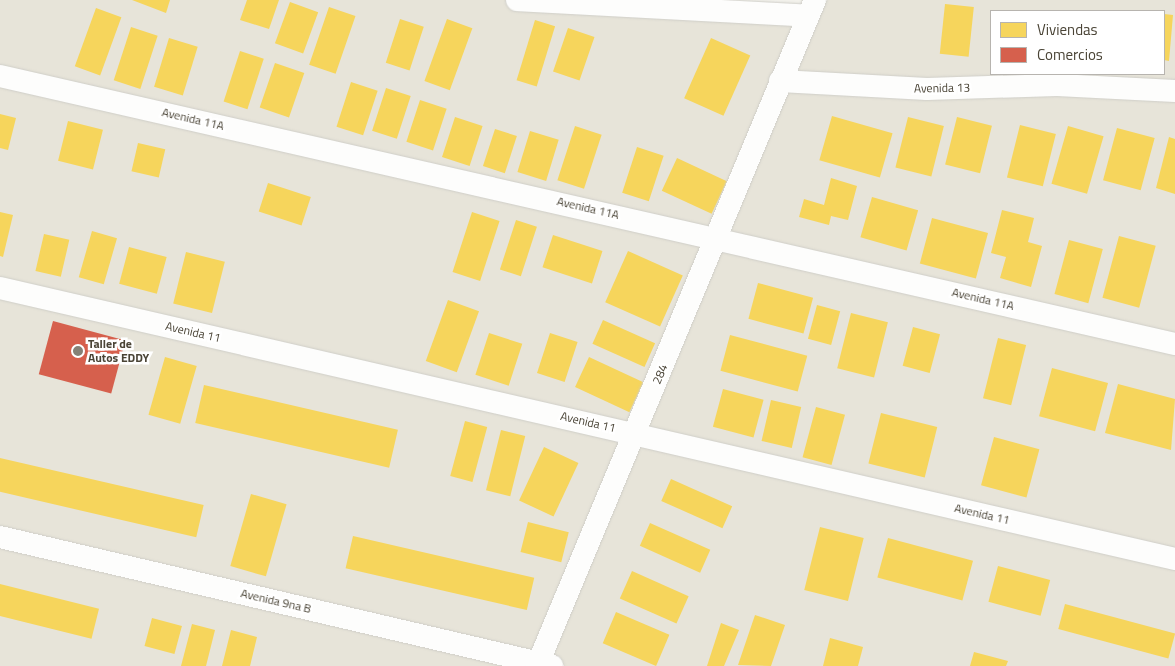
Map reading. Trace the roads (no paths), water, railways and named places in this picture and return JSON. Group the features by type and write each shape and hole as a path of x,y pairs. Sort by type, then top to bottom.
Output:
{"street":[{"path":"517,0 812,8 780,81"},
{"name":"Avenida 11A","path":"0,76 717,237 1175,344"},
{"name":"Avenida 13","path":"780,81 927,88 1057,85 1175,91"},
{"name":"284","path":"542,665 780,81"},
{"name":"Avenida 11","path":"0,288 636,433 1175,559"},
{"name":"Avenida 9na B","path":"0,536 542,665"}],"place":[{"name":"Taller de Autos EDDY","path":"78,351"}]}
